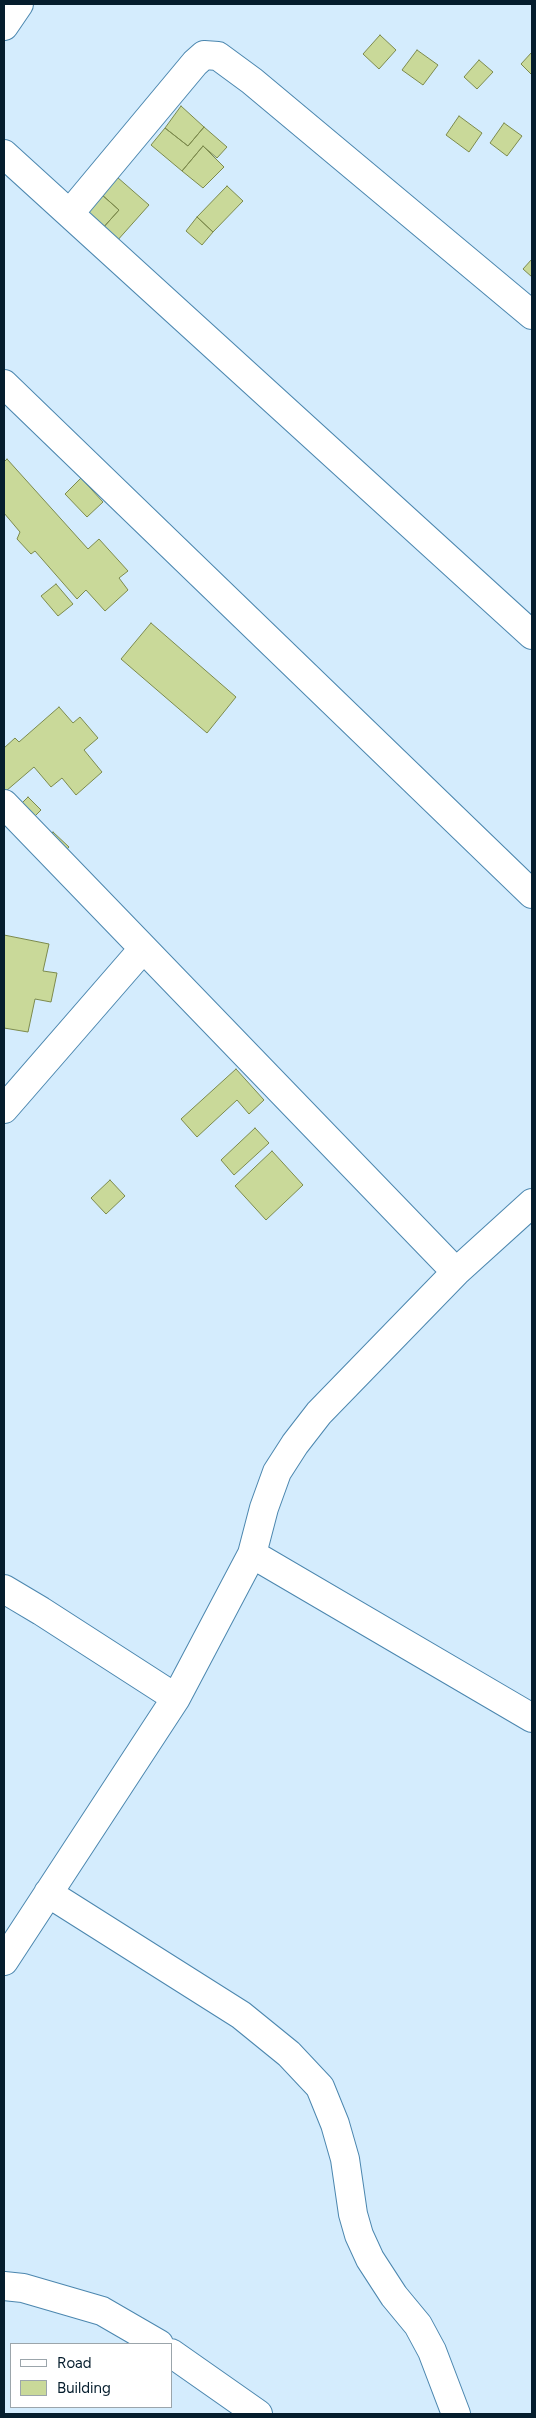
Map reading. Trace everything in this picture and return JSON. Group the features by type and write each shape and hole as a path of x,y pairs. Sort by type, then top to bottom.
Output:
{"street":[{"path":"4,26 19,4"},
{"path":"70,214 195,63 204,55 218,56 252,81 532,315"},
{"path":"4,154 532,635"},
{"path":"4,384 532,894"},
{"path":"4,804 456,1272"},
{"path":"4,1109 143,949"},
{"path":"4,1961 176,1698 252,1554 264,1508 277,1472 294,1444 319,1413 456,1272 532,1203"},
{"path":"252,1554 532,1718"},
{"path":"4,1589 176,1698"},
{"path":"48,1893 241,2015 290,2054 320,2087 335,2124 345,2159 353,2214 359,2235 370,2259 432,2351 456,2414"},
{"path":"4,2286 23,2288 102,2311 157,2343"},
{"path":"172,2354 258,2414"}],"building":[{"path":"380,35 396,50 379,69 363,54"},
{"path":"417,50 438,65 423,85 402,70"},
{"path":"532,52 532,75 521,64"},
{"path":"479,60 493,72 477,89 464,77"},
{"path":"181,106 204,127 188,146 165,128"},
{"path":"459,116 482,133 469,152 446,135"},
{"path":"504,123 522,136 507,156 490,143"},
{"path":"204,127 227,147 217,158 203,146 182,171 151,145 165,128 188,146"},
{"path":"203,146 224,167 203,188 182,171"},
{"path":"117,177 149,205 116,242 102,229 119,210 101,194"},
{"path":"227,186 243,201 213,232 197,217"},
{"path":"101,194 119,210 102,229 85,213"},
{"path":"197,217 213,232 202,245 186,231"},
{"path":"532,259 532,277 523,269"},
{"path":"7,459 88,549 99,539 128,571 119,578 128,590 105,611 86,590 77,599 35,551 31,554 17,539 20,532 4,513 4,462"},
{"path":"81,478 103,502 87,517 65,494"},
{"path":"56,584 73,604 58,616 41,596"},
{"path":"151,623 236,697 207,733 121,659"},
{"path":"59,707 73,723 80,717 98,738 84,750 102,772 76,795 62,778 51,787 34,767 6,791 4,789 4,748 15,738 19,742"},
{"path":"28,797 41,810 27,824 14,811"},
{"path":"53,832 69,847 58,859 43,844"},
{"path":"4,935 49,944 43,971 57,973 51,1002 35,999 28,1032 4,1028"},
{"path":"236,1069 264,1100 249,1114 237,1100 197,1137 181,1119"},
{"path":"255,1128 269,1143 234,1175 221,1160"},
{"path":"272,1151 303,1185 266,1220 235,1186"},
{"path":"110,1180 125,1196 106,1214 91,1198"}]}
